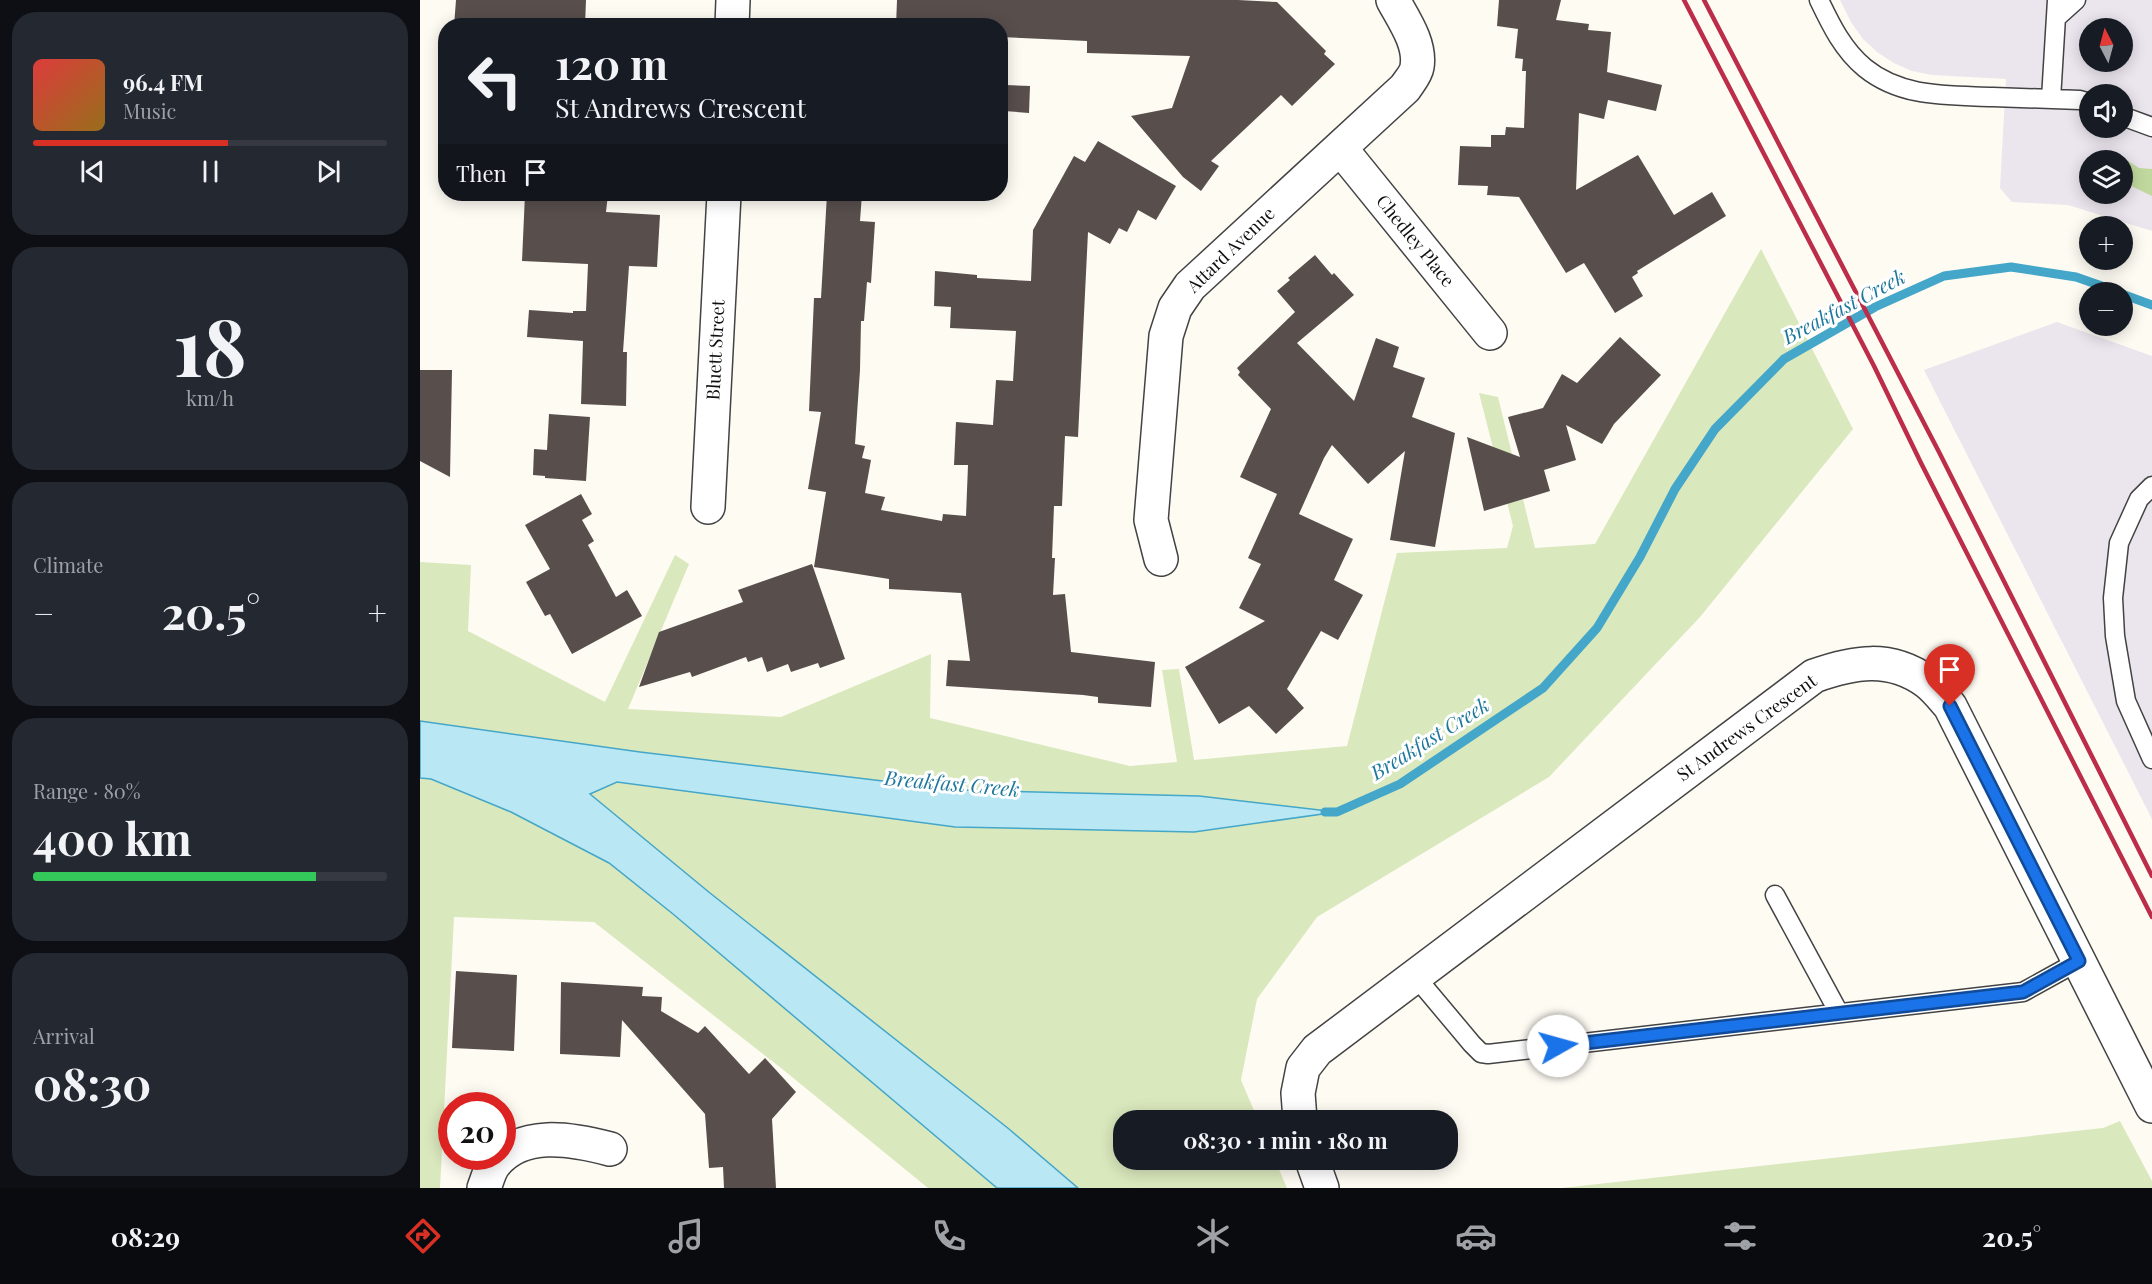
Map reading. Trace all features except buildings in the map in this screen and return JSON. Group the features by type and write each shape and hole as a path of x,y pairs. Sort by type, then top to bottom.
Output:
{"street":[{"path":"732,18 733,0"},
{"name":"Attard Avenue","path":"1161,559 1151,519 1166,336 1175,308 1190,286 1405,88 1417,69 1416,51 1412,34 1394,0"},
{"name":"Chedley Place","path":"1341,149 1490,333"},
{"name":"Bluett Street","path":"708,507 724,201"},
{"name":"St Andrews Crescent","path":"1299,1110 1298,1093 1303,1068 1317,1050 1814,676 1843,665 1875,663 1901,668 1928,682 1950,706 2152,1106"},
{"path":"484,1188 492,1167 507,1152 527,1142 558,1140 584,1142 610,1149"},
{"path":"1316,1170 1322,1188"}],"lane":[{"path":"1818,0 1834,31 1853,57 1881,79 1898,87 1936,95 2079,100"},
{"path":"2051,99 2056,9 2076,0"},
{"path":"2133,120 2152,127"},
{"path":"2152,486 2139,499 2119,543 2113,598 2115,636 2126,701 2152,759"},
{"path":"1775,896 1839,1013"},
{"path":"1415,976 1472,1044 1481,1053 1488,1054 2023,992 2079,961"}],"shaded area":[{"path":"1840,0 2152,0 2152,231 2133,225 2133,216 2104,216 2068,205 2012,202 2000,188 2006,79 1932,75 1912,71 1877,52 1863,39"},
{"path":"2057,322 2079,330 2079,336 2096,336 2152,356 2152,819 1924,370"}],"green space":[{"path":"2133,164 2139,168 2152,169 2152,196 2133,187"},
{"path":"1761,249 1853,429 1700,617 1549,777 1317,917 1257,999 1241,1080 1254,1110 1113,1110 1113,1170 1279,1170 1287,1188 928,1188 781,1068 594,922 454,917 445,1092 438,1092 440,1188 420,1188 420,562 471,565 468,631 605,702 675,555 689,564 628,709 781,717 931,654 930,718 1130,766 1177,762 1162,670 1179,669 1194,760 1347,746 1397,553 1507,548 1513,526 1479,393 1498,397 1535,548 1595,544"},
{"path":"2120,1121 2152,1181 2152,1188 1562,1188 2103,1128"}],"water":[{"path":"420,721 640,752 958,790 1199,796 1337,812 1194,832 955,827 617,782 590,794 710,893 1009,1129 1078,1188 997,1188 673,914 609,863 511,812 431,779 420,778"}],"waterway":[{"name":"Breakfast Creek","path":"1325,812 1337,812 1400,784 1543,688 1597,628 1640,557 1675,489 1715,429 1784,359 1875,307 1944,276 2011,267 2076,277 2090,282"},
{"name":"Breakfast Creek","path":"2133,298 2152,305"}],"railway":[{"path":"1684,0 1874,366 2152,917"},
{"path":"1704,0 1939,452 2152,876"}],"route":[{"path":"1558,1046 2023,992 2079,961 1950,706"}]}
